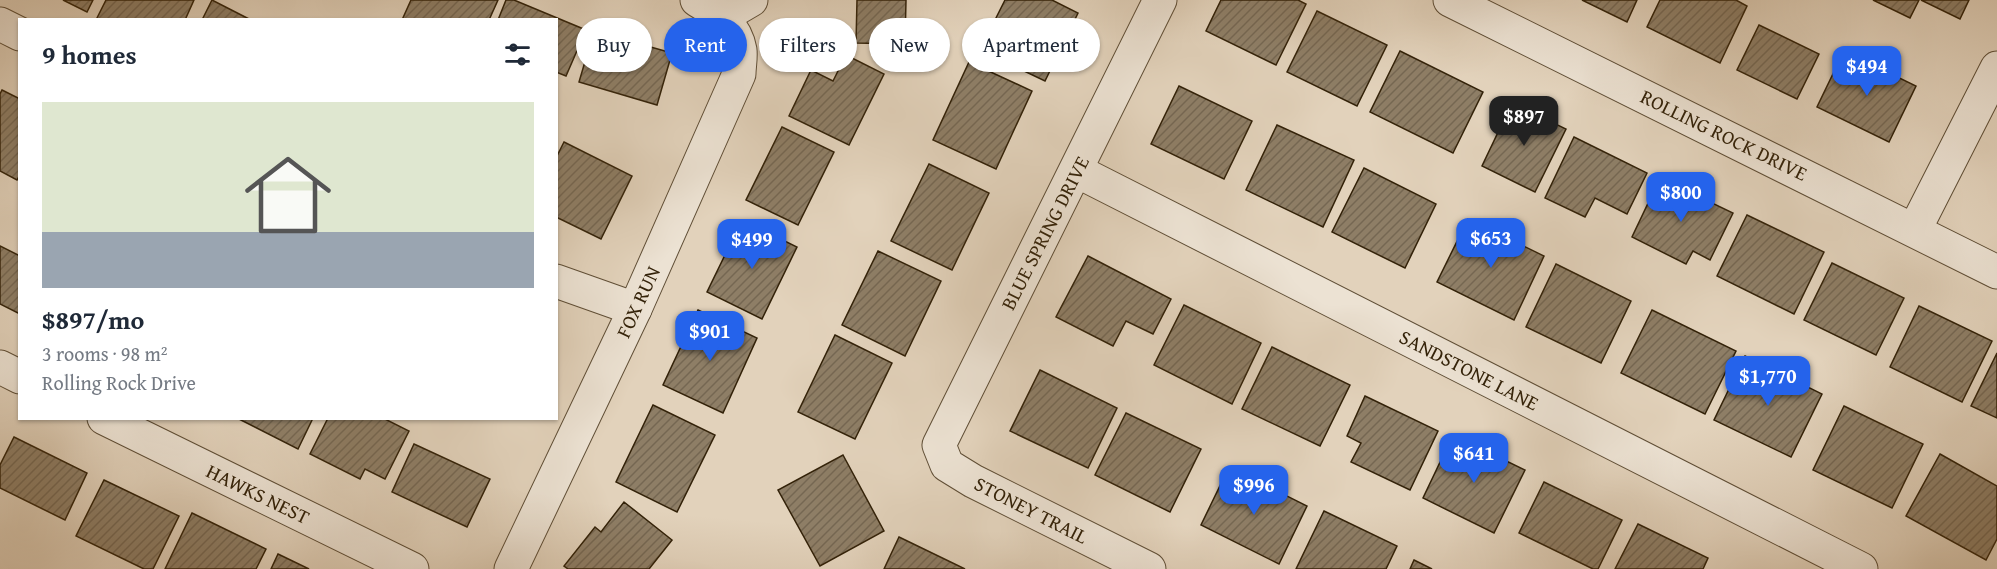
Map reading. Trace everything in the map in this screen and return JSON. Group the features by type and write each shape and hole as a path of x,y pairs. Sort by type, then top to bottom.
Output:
{"street":[{"path":"717,15 751,0"},
{"name":"BLUE SPRING DRIVE","path":"947,465 939,445 1160,0"},
{"name":"ROLLING ROCK DRIVE","path":"1450,0 1915,229 1997,272"},
{"name":"FOX RUN","path":"511,569 635,309 739,74 740,50 717,15"},
{"path":"0,24 18,33"},
{"path":"1915,229 1997,68"},
{"name":"SANDSTONE LANE","path":"1077,171 1861,569"},
{"path":"558,282 635,309"},
{"path":"0,368 18,376"},
{"name":"HAWKS NEST","path":"108,420 412,569"},
{"name":"STONEY TRAIL","path":"947,465 973,482 1149,569"}],"building":[{"path":"63,0 93,0 87,12"},
{"path":"106,0 194,0 186,18 97,18"},
{"path":"212,0 247,18 203,18"},
{"path":"411,0 498,0 490,18 403,18"},
{"path":"506,0 514,0 557,18 499,18"},
{"path":"857,0 906,0 906,18 869,18 869,43 857,43"},
{"path":"1005,0 1052,0 1078,13 1076,18 996,18"},
{"path":"1221,0 1298,0 1306,4 1276,65 1206,31"},
{"path":"1582,0 1637,0 1627,22"},
{"path":"1660,0 1736,0 1747,6 1720,63 1647,27"},
{"path":"1873,0 1919,0 1910,18"},
{"path":"1921,0 1969,0 1960,19"},
{"path":"1317,11 1387,45 1357,106 1287,72"},
{"path":"558,18 576,26 576,53 566,76 558,73"},
{"path":"1759,25 1819,54 1797,99 1737,70"},
{"path":"652,47 664,51 664,72 667,72 657,105 579,82 582,72 652,72"},
{"path":"1400,51 1483,92 1453,153 1370,112"},
{"path":"1844,51 1916,86 1889,142 1817,107"},
{"path":"857,60 869,66 869,72 884,74 849,145 789,116 810,72 815,72 833,81 838,72 857,72"},
{"path":"964,72 991,72 1032,91 996,169 933,140"},
{"path":"1026,72 1049,72 1045,81"},
{"path":"1179,86 1252,121 1224,179 1151,144"},
{"path":"2,90 18,98 17,180 0,171 0,94"},
{"path":"1512,103 1566,129 1535,192 1482,166"},
{"path":"1277,125 1354,160 1323,227 1246,190"},
{"path":"782,127 834,152 798,225 746,200"},
{"path":"1574,137 1647,173 1627,214 1595,198 1585,217 1545,198"},
{"path":"564,142 632,176 601,239 558,218 558,154"},
{"path":"929,164 989,193 952,270 891,241"},
{"path":"1364,168 1436,204 1405,268 1332,232"},
{"path":"1660,178 1733,213 1710,260 1693,251 1686,264 1632,237"},
{"path":"1747,215 1824,252 1794,314 1717,276"},
{"path":"1468,219 1544,256 1514,320 1437,282"},
{"path":"742,220 797,247 762,319 707,292"},
{"path":"0,246 18,255 18,313 0,304"},
{"path":"878,251 941,281 905,356 842,325"},
{"path":"1088,256 1171,299 1153,334 1126,321 1113,346 1056,317"},
{"path":"1832,263 1904,298 1876,355 1804,320"},
{"path":"1556,264 1631,301 1601,363 1526,327"},
{"path":"1184,305 1261,343 1232,404 1154,365"},
{"path":"1919,306 1992,341 1962,402 1890,367"},
{"path":"698,310 757,338 723,413 663,385"},
{"path":"1652,310 1736,351 1705,414 1621,373"},
{"path":"835,335 892,363 855,439 798,412"},
{"path":"1272,347 1350,385 1320,446 1242,409"},
{"path":"1997,353 1997,418 1971,406"},
{"path":"1745,356 1822,394 1791,457 1714,420"},
{"path":"1040,370 1117,408 1088,468 1010,431"},
{"path":"1365,396 1438,431 1410,490 1351,462 1361,443 1347,436"},
{"path":"653,405 715,435 677,512 616,482"},
{"path":"1844,406 1923,444 1892,508 1813,470"},
{"path":"1126,413 1201,449 1170,512 1095,475"},
{"path":"241,420 312,420 298,449"},
{"path":"327,420 387,420 409,431 385,479 365,469 360,479 310,454"},
{"path":"1453,435 1525,470 1494,533 1423,498"},
{"path":"14,437 87,473 65,520 0,488 0,465"},
{"path":"414,444 490,479 467,527 392,492"},
{"path":"1940,454 1997,486 1997,539 1986,560 1906,516"},
{"path":"843,455 884,531 820,566 778,490"},
{"path":"1229,467 1307,506 1279,564 1201,525"},
{"path":"104,480 179,516 153,569 144,569 76,536"},
{"path":"1544,482 1622,520 1598,569 1593,569 1519,533"},
{"path":"624,502 672,540 649,569 568,569 564,566 595,527 601,532"},
{"path":"1324,511 1397,546 1386,569 1296,569"},
{"path":"192,513 266,549 256,569 165,569"},
{"path":"1638,524 1708,558 1703,569 1615,569"},
{"path":"899,537 965,569 884,569"},
{"path":"278,554 309,569 271,569"},
{"path":"1414,560 1432,569 1410,569"}]}
